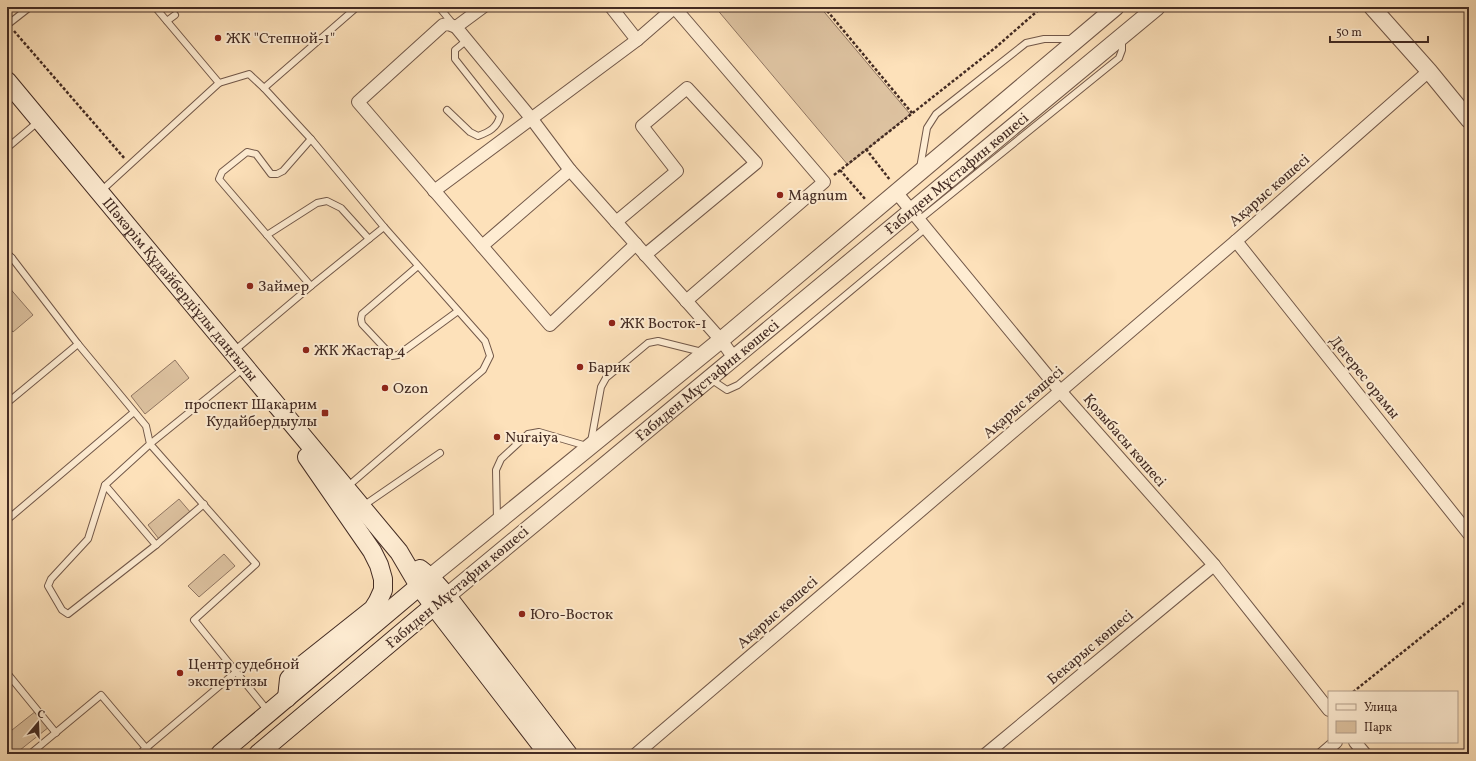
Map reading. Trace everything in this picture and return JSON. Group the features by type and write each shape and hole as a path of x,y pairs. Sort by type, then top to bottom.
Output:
{"main road":[{"name":"Шәкәрім Құдайбердіұлы даңғылы","path":"7,81 568,754"},
{"path":"287,698 289,679 323,648 373,609 383,590 379,565 372,551 306,455 302,435"},
{"name":"Ғабиден Мұстафин көшесі","path":"220,754 424,582"},
{"name":"Шәкәрім Құдайбердіұлы даңғылы","path":"440,601 548,754"},
{"name":"Ғабиден Мұстафин көшесі","path":"258,754 276,743 440,601"}],"street":[{"path":"456,27 483,7"},
{"path":"611,7 637,40"},
{"path":"434,191 637,40 674,7 824,182 686,301"},
{"name":"Ғабиден Мұстафин көшесі","path":"424,582 721,340 1116,7"},
{"name":"Ғабиден Мұстафин көшесі","path":"440,601 734,358 919,220 1045,109 1122,36 1157,7"},
{"path":"1372,7 1463,107 1469,120"},
{"path":"636,244 550,325 358,102 443,25 448,24 456,27 531,118 570,170 636,244 645,255 721,340 734,358"},
{"name":"Ақарыс көшесі","path":"636,754 1236,241 1429,71"},
{"path":"616,222 677,171 642,126 687,88 756,163 645,255"},
{"path":"482,246 570,170"},
{"name":"Қозыбасы көшесі","path":"897,191 919,220 1060,391 1214,565 1328,709"},
{"name":"Дегерес орамы","path":"1236,241 1469,534"},
{"name":"Бекарыс көшесі","path":"986,754 1214,565"},
{"path":"1322,754 1335,743"},
{"path":"1356,743 1365,754"}],"lane":[{"path":"7,25 30,7"},
{"path":"155,7 219,83"},
{"path":"264,88 357,7"},
{"path":"439,7 456,27"},
{"path":"167,21 175,15"},
{"path":"920,172 927,128 936,114 1026,43 1044,39 1078,39"},
{"path":"447,110 470,132 478,136 493,129 499,120 500,116 455,59 455,50 467,40"},
{"path":"100,192 219,83 249,74 311,139 384,227 485,341 490,356 488,363 483,370 346,488"},
{"path":"7,148 40,120"},
{"path":"311,139 283,171 277,174 271,174 256,154 247,152 219,175 219,179 311,286"},
{"path":"267,235 317,203 327,201 340,208 369,240"},
{"path":"709,378 727,390 738,385 919,220"},
{"path":"233,352 384,227"},
{"path":"7,253 9,260 146,426 150,444 256,564 194,620 269,712"},
{"path":"418,266 362,314 362,324 392,356 398,356 458,311"},
{"path":"497,523 496,470 501,459 528,434 539,432 590,447 601,386 606,378 648,343 658,341 706,352"},
{"path":"7,403 78,344"},
{"path":"204,504 156,545 68,614 62,610 48,586 51,579 88,539 105,485 150,444 245,367"},
{"path":"7,520 134,412"},
{"path":"362,507 440,453"},
{"path":"105,485 156,545"},
{"path":"139,754 236,672"},
{"path":"7,673 56,733"},
{"path":"30,754 101,695 151,754"}],"path":[{"path":"824,7 912,113"},
{"path":"824,182 995,48 1042,7"},
{"path":"7,25 130,165"},
{"path":"866,149 897,191"},
{"path":"840,170 875,210"},
{"path":"1354,691 1469,599"}],"green space":[{"path":"715,7 820,7 910,114 848,165"},
{"path":"7,285 33,315 13,332 7,325"},
{"path":"175,360 189,378 145,414 131,396"},
{"path":"179,499 191,513 159,539 148,525"},
{"path":"224,554 235,566 199,597 188,586"},
{"path":"36,711 49,727 15,754 7,754 7,734"}],"place":[{"name":"ЖК \"Степной-1\"","path":"218,38"},
{"name":"Magnum","path":"780,195"},
{"name":"Займер","path":"250,286"},
{"name":"ЖК Восток-1","path":"612,323"},
{"name":"ЖК Жастар 4","path":"306,350"},
{"name":"Барик","path":"580,367"},
{"name":"Ozon","path":"385,388"},
{"name":"проспект Шaкaрим Кудайбердыулы","path":"325,413"},
{"name":"Nuraiya","path":"497,437"},
{"name":"Юго-Восток","path":"522,614"},
{"name":"Центр судебной экспертизы","path":"180,673"}]}
